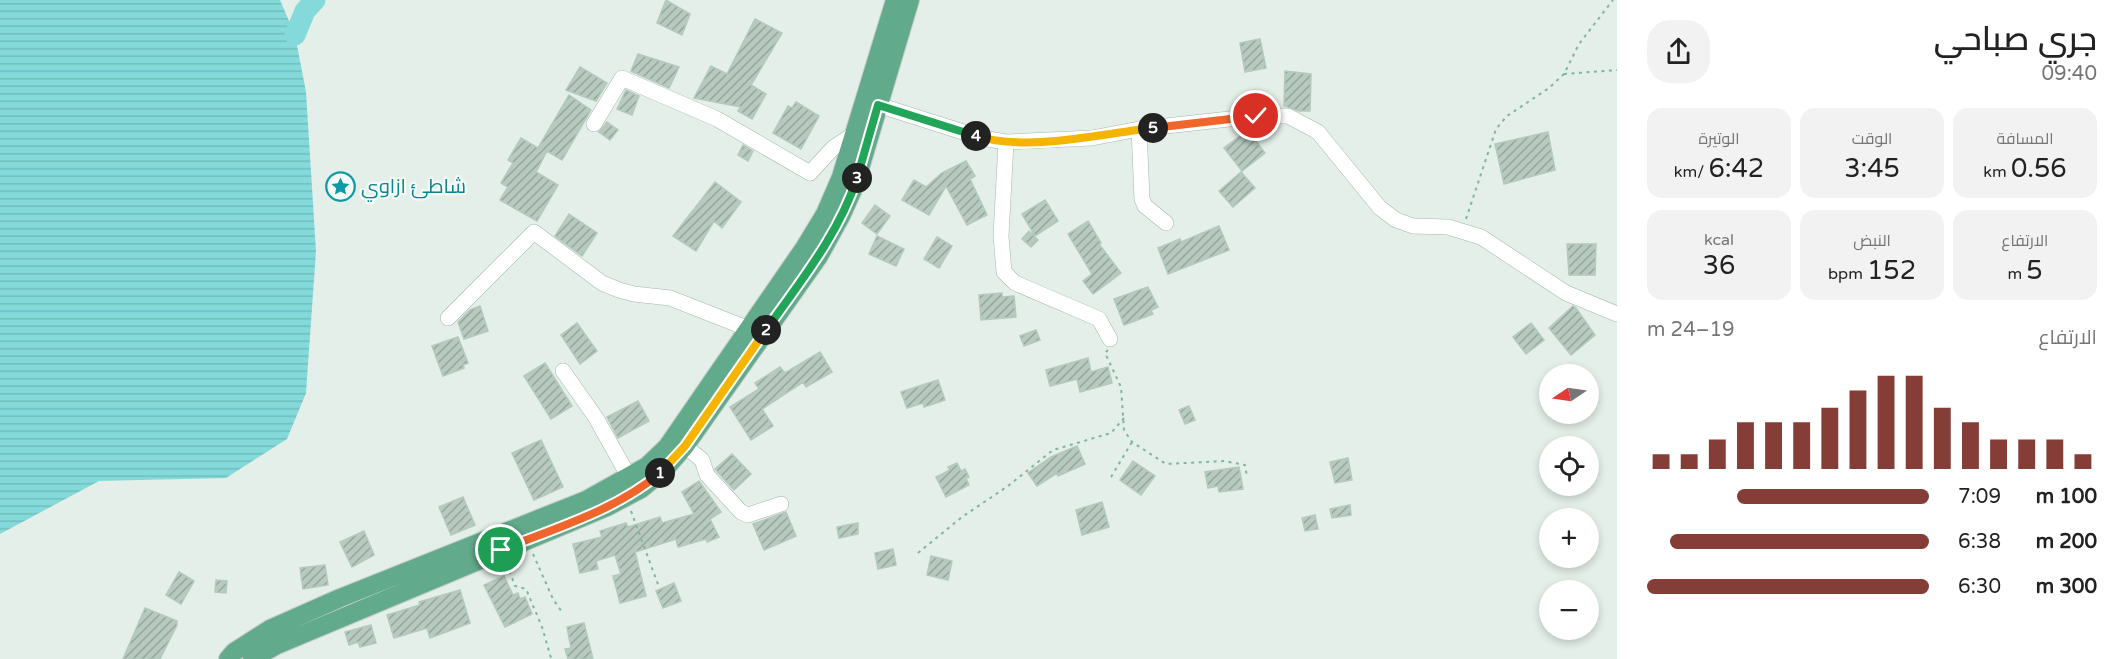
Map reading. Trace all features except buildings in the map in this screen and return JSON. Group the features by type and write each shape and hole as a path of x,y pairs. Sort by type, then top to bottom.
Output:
{"main road":[{"path":"228,659 234,652 270,629 350,594 586,500 647,466 667,447 805,247 825,214 841,177 895,0"},
{"path":"252,659 277,645 626,497 641,489 664,470 685,446 819,256 855,185 910,0"}],"street":[{"path":"594,124 622,78 717,119 810,173 833,148 854,134"},
{"path":"878,105 982,138 1006,142 1092,138 1139,129 1256,116 1288,116 1317,132 1380,208 1396,220 1413,226 1448,227 1481,237 1566,293 1617,314"},
{"path":"1139,129 1142,199 1145,206 1166,223"},
{"path":"1006,142 1001,236 1004,272 1015,283 1099,319 1110,339"},
{"path":"448,318 534,232 602,283 634,294 670,298 749,329"},
{"path":"563,371 596,418 629,477"},
{"path":"685,446 702,460 707,475 741,512 748,515 781,504"}],"path":[{"path":"1462,230 1496,129 1507,116 1549,88 1564,74 1590,27 1613,0"},
{"path":"1564,74 1617,70"},
{"path":"1110,339 1114,344 1105,353 1121,387 1124,430 1132,442 1166,464 1224,461 1245,465 1247,477"},
{"path":"918,553 962,517 1008,486 1053,450 1111,433 1124,418"},
{"path":"1112,477 1132,442"},
{"path":"626,497 659,587"},
{"path":"527,540 553,599 562,612"},
{"path":"501,550 515,586 526,589 542,627 551,658"}],"water":[{"path":"0,0 280,0 295,35 306,92 316,251 306,393 287,439 226,478 99,481 0,534"}],"waterway":[{"path":"295,35 305,11 315,0"}],"place":[{"name":"شاطئ ازاوي","path":"340,186"}],"route":[{"path":"501,550 607,507 641,489 664,470 685,446 819,256 855,185 878,105 982,138 1006,142 1092,138 1139,129 1256,116"}]}
